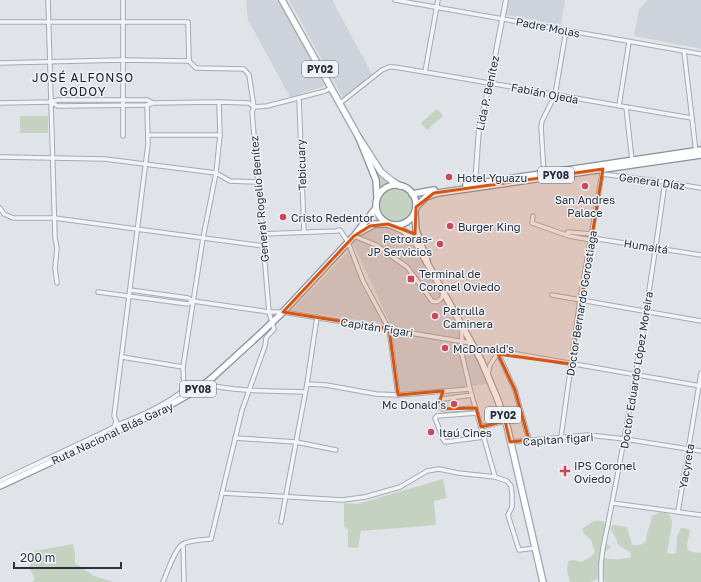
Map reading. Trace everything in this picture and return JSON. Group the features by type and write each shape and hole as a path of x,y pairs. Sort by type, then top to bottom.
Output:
{"main road":[{"name":"PY02","path":"282,0 339,104 381,172 392,182 409,190 412,194 416,202 416,230 427,261"},
{"name":"PY02","path":"359,138 376,180 376,208 380,219 403,229 410,235 427,261 472,343 488,376 505,421 543,582"},
{"name":"PY08","path":"412,194 544,175 602,169 699,153"},
{"name":"PY08","path":"602,169 632,160 699,153"},
{"name":"PY08","path":"415,209 422,200 434,193 475,185"},
{"path":"377,197 380,192 389,186 400,186"},
{"name":"Ruta Nacional Blás Garay","path":"0,486 118,426 156,413 188,396 205,384 283,312 354,236 376,208"},
{"path":"389,224 397,226 408,222 415,209"},
{"name":"Ruta Nacional Blás Garay","path":"354,236 375,224 389,224"}],"street":[{"path":"48,0 54,218 57,248 55,268 57,283"},
{"path":"122,0 123,136"},
{"name":"Padre Molas","path":"395,0 701,54"},
{"path":"425,72 438,0"},
{"name":"Lida P. Benítez","path":"475,185 479,128 490,82 506,0"},
{"path":"0,22 188,22 189,61 122,60 0,63"},
{"path":"544,175 541,127 542,121 554,95 566,31"},
{"path":"619,106 629,42"},
{"path":"684,51 692,118 699,153"},
{"name":"General Rogelio Benítez","path":"189,61 196,68 244,69 249,75 254,107 252,112 271,323"},
{"name":"Fabián Ojeda","path":"339,104 382,70 389,67 490,82 554,95 692,118"},
{"path":"50,102 58,106 147,105 153,103 219,102 249,103 254,107 267,106 325,91 331,88"},
{"name":"Tebicuary","path":"299,98 304,232"},
{"path":"0,103 50,102 58,100 147,100 153,103"},
{"path":"188,396 184,390 183,367 203,238 216,173 220,135 219,102"},
{"path":"118,426 114,416 148,144 147,105"},
{"path":"626,107 632,160"},
{"path":"148,135 220,135"},
{"path":"0,157 105,159 216,173 230,181 258,182"},
{"name":"General Díaz","path":"602,169 701,188"},
{"name":"Doctor Bernardo Gorostiaga","path":"561,437 580,300 592,237 602,169"},
{"name":"Doctor Eduardo López Moreira","path":"601,582 603,548 625,439 656,247 664,182"},
{"path":"0,208 4,214 13,218 54,218 263,246"},
{"name":"Humaitá","path":"533,216 532,223 566,234 701,255"},
{"path":"262,234 336,232 340,230 348,242 363,281 389,329 398,395"},
{"path":"354,236 376,245 407,267 432,302 440,300 443,292"},
{"path":"130,290 188,298 193,301"},
{"path":"98,292 188,304 193,301"},
{"path":"552,295 701,321"},
{"name":"Capitán Figari","path":"193,301 317,317 472,343"},
{"path":"281,522 307,384 317,317"},
{"path":"163,582 177,549 183,544 211,539 242,410 265,346 266,338 274,329 271,323"},
{"path":"460,323 462,341 461,350 470,389 496,477"},
{"path":"498,353 700,386"},
{"path":"488,376 490,366 498,353"},
{"path":"498,353 515,390 529,440"},
{"path":"122,357 183,367"},
{"name":"Yacyreta","path":"678,512 701,373"},
{"path":"205,384 220,388 249,391 305,392"},
{"path":"307,384 326,385 376,394 398,395 470,389"},
{"path":"0,481 151,411 184,390"},
{"path":"472,395 443,399 438,403 442,409 446,410 476,408"},
{"path":"477,412 437,416 435,418 445,442 484,437"},
{"path":"481,427 505,421"},
{"name":"Capitan figari","path":"510,442 588,435 625,439 701,451"},
{"path":"235,438 296,442 336,450"},
{"path":"222,493 342,500 365,497 400,487 427,471 438,469 458,473 496,477 507,481 511,486 512,507 508,515 519,550 535,548"},
{"path":"612,503 701,515"},
{"path":"183,544 184,582"}],"highlighted area":[{"path":"603,169 571,364 498,354 515,390 529,440 510,442 505,421 481,427 476,408 442,409 439,403 443,391 398,395 389,329 283,312 354,236 370,226 388,224 415,234 416,207 434,193"}],"shaded area":[{"path":"246,0 279,0 325,86 290,97 248,20"},
{"path":"289,0 332,0 373,76 343,98"},
{"path":"509,0 565,0 561,25 506,15"},
{"path":"648,0 701,0 701,49 634,36 639,9"},
{"path":"374,228 389,228 402,233 411,239 467,339 488,384 401,393 391,325 353,243 362,235"},
{"path":"350,250 385,324 292,310"}],"green space":[{"path":"437,109 443,116 427,130 421,123"},
{"path":"20,116 48,116 48,133 20,133"},
{"path":"369,158 392,184 381,189"},
{"path":"396,188 406,191 411,196 414,206 411,216 406,221 396,224 386,221 381,216 378,206 381,196 386,191"},
{"path":"443,479 447,498 434,501 436,525 361,531 358,548 348,547 348,530 344,526 344,503 357,504"},
{"path":"660,512 669,514 672,520 667,553 676,553 677,536 681,528 690,530 687,545 688,550 701,553 701,582 605,582 604,578 599,578 591,582 570,582 567,570 568,561 573,560 582,562 592,556 595,552 591,540 584,534 582,529 594,521 603,521 606,525 604,534 605,543 611,547 602,557 612,559 627,558 631,557 630,552 617,544 617,540 610,528 613,525 627,527 632,545 640,545 646,541 652,516"},
{"path":"73,544 75,563 94,576 114,582 33,582 35,578 29,568 35,551"}],"place":[{"name":"Hotel Yguazu","path":"449,177"},
{"name":"San Andres Palace","path":"585,186"},
{"name":"Cristo Redentor","path":"283,217"},
{"name":"Burger King","path":"450,226"},
{"name":"Petroras- JP Servicios","path":"440,244"},
{"name":"Terminal de Coronel Oviedo","path":"411,279"},
{"name":"Patrulla Caminera","path":"435,316"},
{"name":"McDonald's","path":"445,348"},
{"name":"Mc Donald's","path":"454,404"},
{"name":"Itaú Cines","path":"431,432"},
{"name":"IPS Coronel Oviedo","path":"565,471"}],"district":[{"name":"JOSÉ ALFONSO GODOY","path":"83,84"}]}
